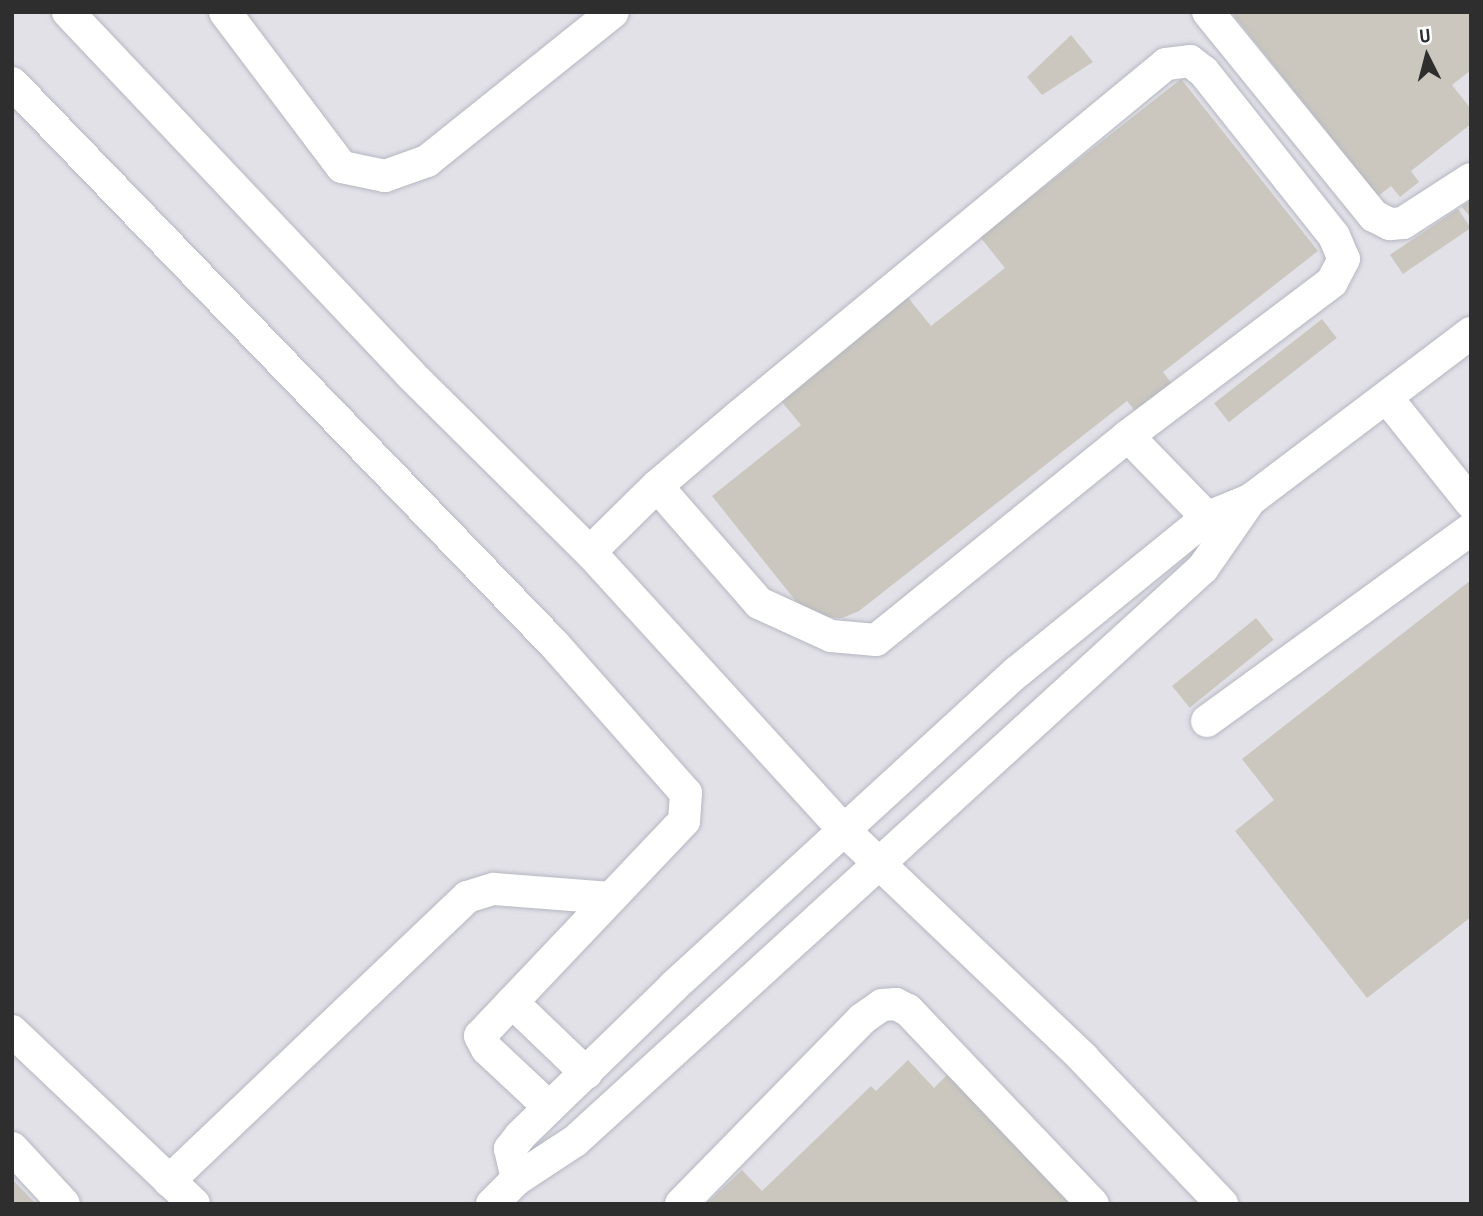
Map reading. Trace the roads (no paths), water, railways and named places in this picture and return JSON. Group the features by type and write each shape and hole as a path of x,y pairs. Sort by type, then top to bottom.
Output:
{"lane":[{"path":"68,12 411,375 590,552 845,831 1083,1058 1222,1204"},
{"path":"225,12 342,167 385,176 427,161 612,12"},
{"path":"1208,12 1374,216 1390,224 1403,223 1471,179"},
{"path":"590,552 657,485 1166,64 1190,61 1204,72 1334,236 1344,259 1332,282 1128,436 876,640 831,636 759,603 657,485"},
{"path":"12,83 554,644 687,793 684,821 484,1029 481,1041 549,1107"},
{"path":"517,1179 510,1149 549,1107 674,986 1017,672 1217,528 1471,332"},
{"path":"1387,398 1471,503"},
{"path":"1128,436 1217,528"},
{"path":"492,1204 517,1179 575,1141 1203,568 1217,528"},
{"path":"1207,721 1471,529"},
{"path":"169,1181 467,897 494,889 611,898"},
{"path":"512,1002 586,1073"},
{"path":"681,1204 862,1018 881,1005 896,1004 908,1010 1093,1204"},
{"path":"12,1031 194,1204"},
{"path":"12,1148 64,1204"}]}
